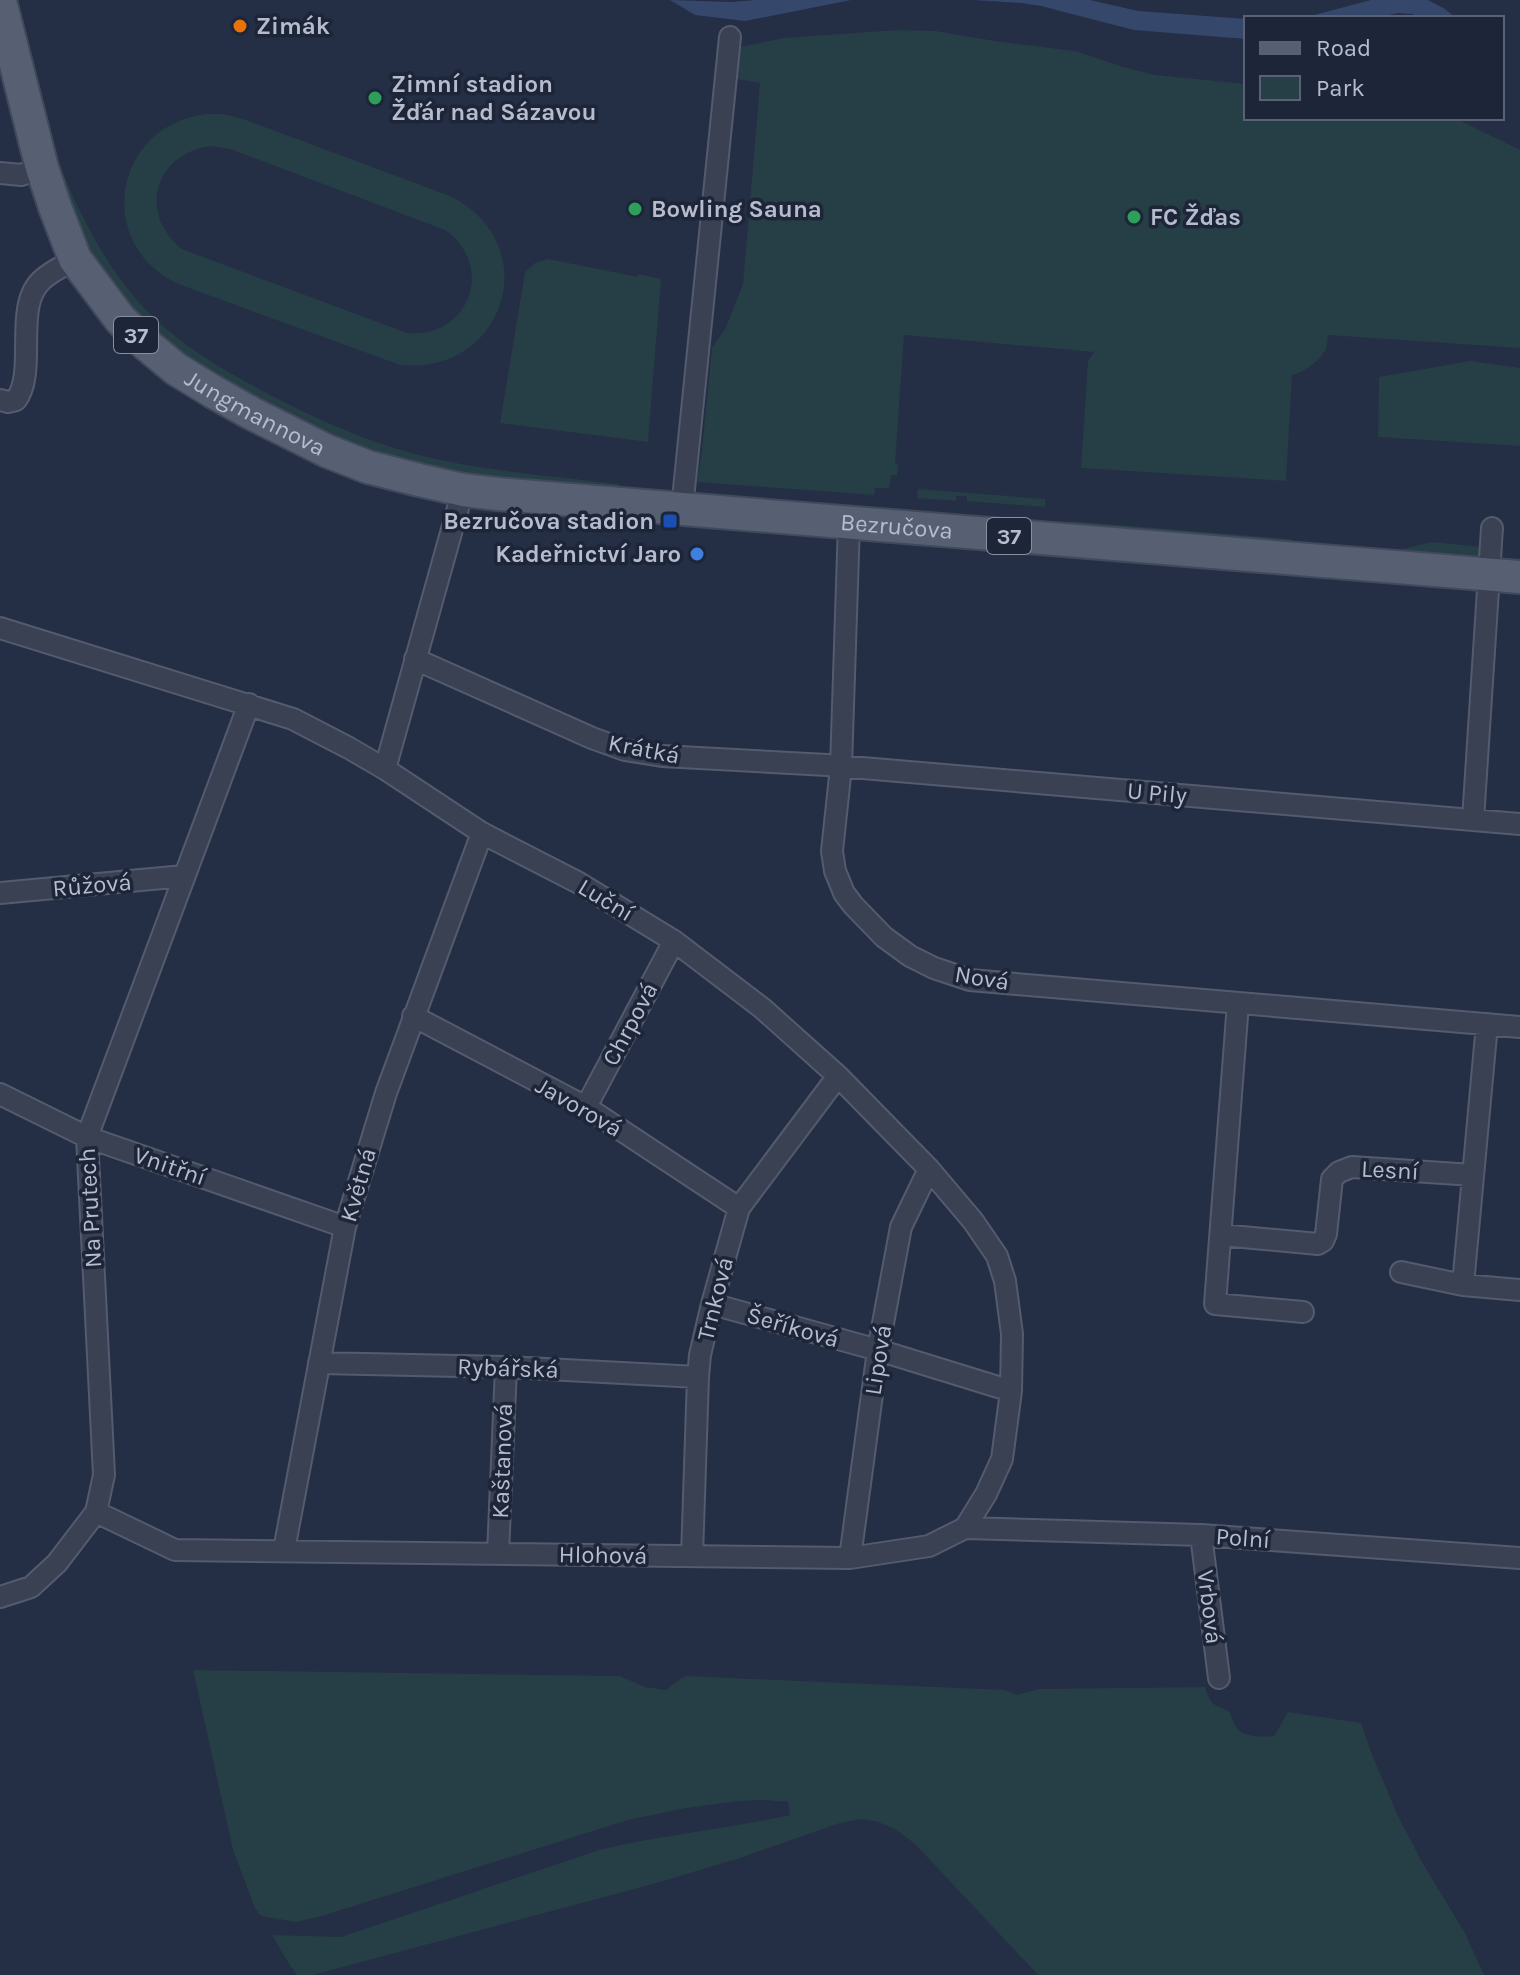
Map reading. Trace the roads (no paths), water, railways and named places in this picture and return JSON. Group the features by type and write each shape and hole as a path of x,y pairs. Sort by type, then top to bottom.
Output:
{"main road":[{"name":"Jungmannova","path":"0,1 42,168 75,259 129,328 176,369 251,413 327,451 368,467 463,490"},
{"name":"Bezručova","path":"463,490 1505,576"}],"street":[{"path":"682,509 730,37"},
{"path":"0,173 21,175 42,168"},
{"path":"0,400 16,400 22,392 25,339 34,289 42,279 75,259"},
{"path":"385,769 463,490"},
{"name":"Nová","path":"849,523 841,767 832,851 839,883 853,905 884,937 910,956 949,975 970,980 1520,1027"},
{"path":"1473,820 1505,576 1492,528"},
{"name":"Luční","path":"0,628 249,704 311,727 385,769 482,833 579,883 674,941 762,1008 838,1076 929,1169 973,1221 997,1256 1005,1281 1012,1334 1011,1391"},
{"name":"Krátká","path":"415,659 625,750 662,756 841,767"},
{"name":"Na Prutech","path":"0,1597 31,1587 57,1563 96,1512 104,1475 87,1137 249,704"},
{"name":"U Pily","path":"841,767 1520,824"},
{"name":"Květná","path":"284,1550 345,1227 386,1093 482,833"},
{"name":"Růžová","path":"0,893 184,876"},
{"name":"Chrpová","path":"586,1107 674,941"},
{"path":"1238,1003 1215,1304 1303,1312"},
{"name":"Javorová","path":"413,1016 586,1107 739,1208"},
{"path":"1463,1285 1487,1024"},
{"name":"Trnková","path":"692,1556 700,1355 739,1208 838,1076"},
{"name":"Vnitřní","path":"0,1094 87,1137 345,1227"},
{"name":"Lesní","path":"1221,1235 1318,1244 1326,1234 1332,1179 1339,1172 1352,1167 1473,1175"},
{"name":"Lipová","path":"850,1558 878,1350 901,1227 929,1169"},
{"path":"1401,1272 1463,1285 1520,1290"},
{"name":"Šeříková","path":"712,1304 1011,1391"},
{"name":"Rybářská","path":"319,1363 506,1367 698,1377"},
{"name":"Kaštanová","path":"498,1554 506,1367"},
{"path":"965,1528 986,1494 1002,1459 1011,1391"},
{"name":"Hlohová","path":"96,1512 175,1550 850,1558 929,1546 965,1528"},
{"name":"Polní","path":"965,1528 1201,1535 1520,1558"},
{"name":"Vrbová","path":"1201,1535 1219,1678"}],"water":[{"path":"670,0 851,0 745,21 695,15"},
{"path":"973,0 1090,0 1138,11 1244,19 1244,39 1134,30 1022,3"},
{"path":"1371,0 1428,0 1454,16 1398,13 1384,16 1311,16"}],"place":[{"name":"Zimák","path":"240,26"},
{"name":"Zimní stadion Žďár nad Sázavou","path":"375,98"},
{"name":"Bowling Sauna","path":"635,209"},
{"name":"FC Žďas","path":"1134,217"},
{"name":"Bezručova stadion","path":"670,521"},
{"name":"Kadeřnictví Jaro","path":"697,554"}]}
